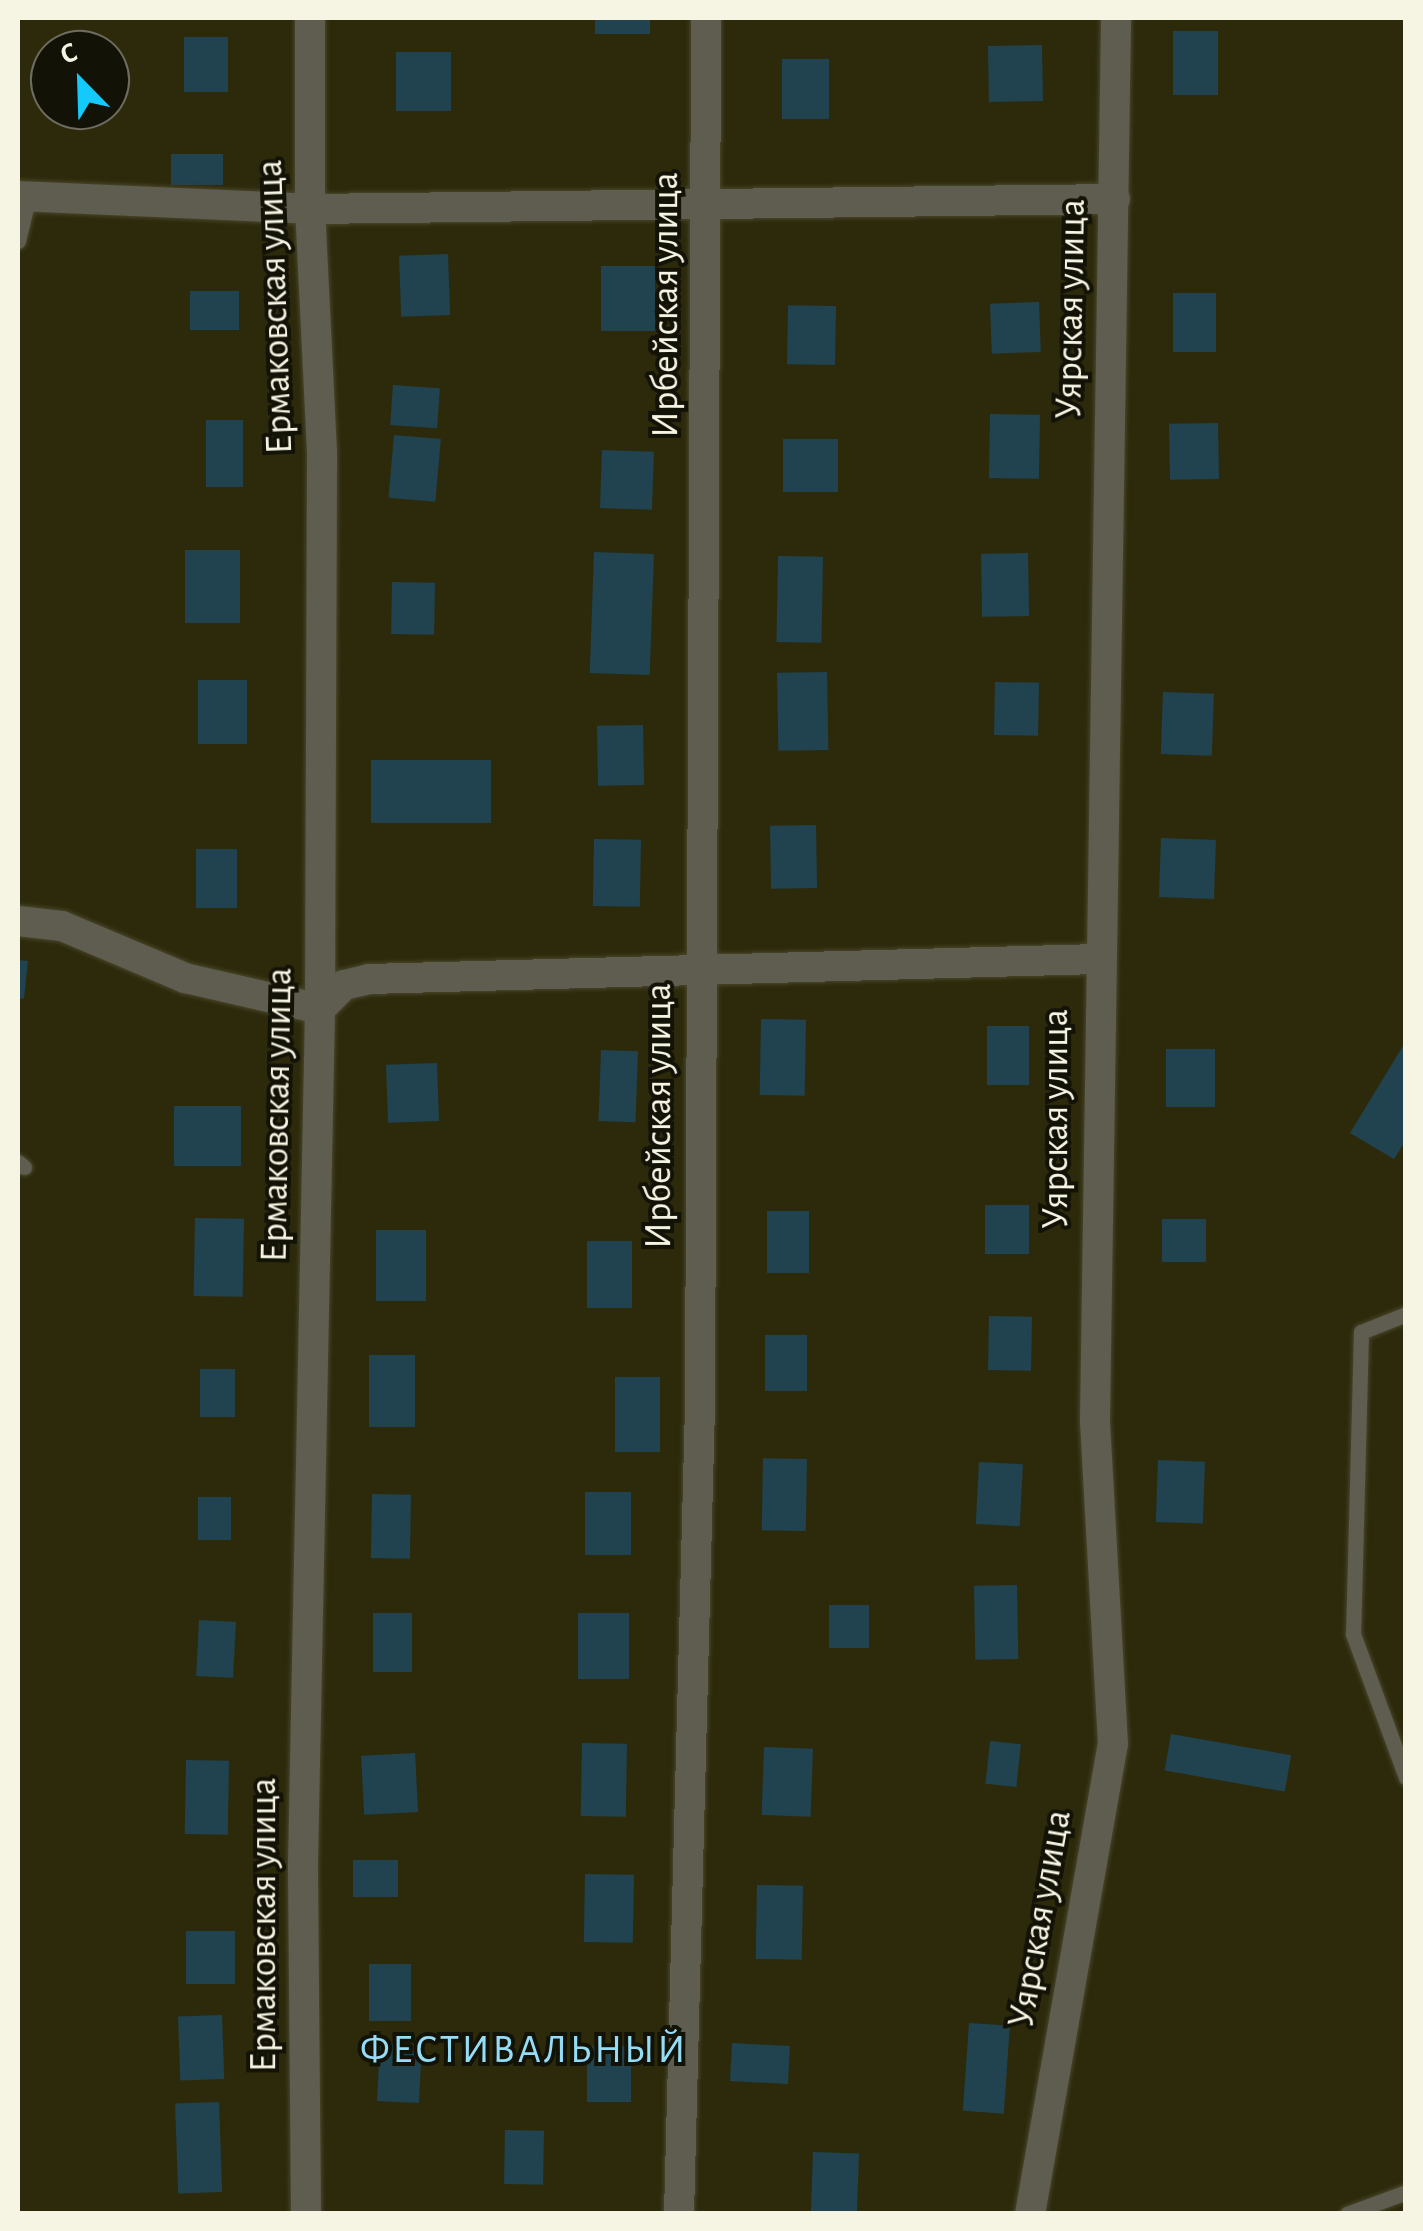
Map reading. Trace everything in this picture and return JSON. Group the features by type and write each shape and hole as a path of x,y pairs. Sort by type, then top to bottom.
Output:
{"street":[{"name":"Ермаковская улица","path":"306,2214 303,1864 320,1010 322,452 310,208 310,18"},
{"name":"Ирбейская улица","path":"679,2214 700,1408 706,18"},
{"name":"Уярская улица","path":"1030,2214 1113,1744 1096,1420 1098,959 1116,18"},
{"path":"24,196 310,208 708,199 1115,199"},
{"path":"18,921 62,926 185,978 320,1010 344,986 368,979 700,966 1098,959"}],"lane":[{"path":"18,241 24,196"},
{"path":"1406,1314 1361,1332 1353,1634 1406,1777"},
{"path":"1347,2214 1406,2192"}],"building":[{"path":"595,18 650,18 650,34 595,34"},
{"path":"1173,31 1218,31 1218,95 1173,95"},
{"path":"184,37 228,37 228,92 184,92"},
{"path":"1042,45 1043,101 989,102 988,46"},
{"path":"396,52 451,52 451,111 396,111"},
{"path":"782,59 829,59 829,119 782,119"},
{"path":"171,154 223,154 223,185 171,185"},
{"path":"448,254 450,315 401,317 399,256"},
{"path":"601,266 655,266 655,331 601,331"},
{"path":"190,291 239,291 239,330 190,330"},
{"path":"1173,293 1216,293 1216,352 1173,352"},
{"path":"1039,302 1041,352 992,354 990,304"},
{"path":"788,305 836,306 835,365 787,364"},
{"path":"393,385 440,388 437,428 390,425"},
{"path":"990,414 1040,415 1039,479 989,478"},
{"path":"206,420 243,420 243,487 206,487"},
{"path":"1218,423 1219,479 1170,480 1169,424"},
{"path":"394,435 441,439 435,502 389,498"},
{"path":"783,439 838,439 838,492 783,492"},
{"path":"602,450 654,452 652,510 600,508"},
{"path":"185,550 240,550 240,623 185,623"},
{"path":"594,552 654,554 650,675 590,673"},
{"path":"1028,553 1029,616 982,617 981,554"},
{"path":"778,556 823,557 821,643 776,642"},
{"path":"392,582 435,583 434,635 391,634"},
{"path":"827,672 828,750 778,751 777,673"},
{"path":"198,680 247,680 247,744 198,744"},
{"path":"995,682 1039,683 1038,736 994,735"},
{"path":"1163,692 1214,694 1212,756 1161,754"},
{"path":"643,725 644,785 598,786 597,726"},
{"path":"371,760 491,760 491,823 371,823"},
{"path":"816,825 817,888 771,889 770,826"},
{"path":"1161,838 1216,840 1214,899 1159,897"},
{"path":"594,839 641,840 640,907 593,906"},
{"path":"196,849 237,849 237,908 196,908"},
{"path":"18,960 28,961 24,999 18,998"},
{"path":"761,1019 806,1020 805,1096 760,1095"},
{"path":"987,1026 1029,1026 1029,1085 987,1085"},
{"path":"1406,1041 1406,1140 1394,1159 1350,1133"},
{"path":"1166,1049 1215,1049 1215,1107 1166,1107"},
{"path":"601,1050 638,1051 635,1122 599,1121"},
{"path":"437,1063 439,1121 388,1123 386,1065"},
{"path":"174,1106 241,1106 241,1166 174,1166"},
{"path":"985,1205 1029,1205 1029,1254 985,1254"},
{"path":"767,1211 809,1211 809,1273 767,1273"},
{"path":"195,1218 244,1219 243,1297 194,1296"},
{"path":"1162,1219 1206,1219 1206,1262 1162,1262"},
{"path":"376,1230 426,1230 426,1301 376,1301"},
{"path":"587,1241 632,1241 632,1308 587,1308"},
{"path":"989,1316 1032,1317 1031,1371 988,1370"},
{"path":"765,1335 807,1335 807,1391 765,1391"},
{"path":"369,1355 415,1355 415,1427 369,1427"},
{"path":"200,1369 235,1369 235,1417 200,1417"},
{"path":"615,1377 660,1377 660,1452 615,1452"},
{"path":"763,1458 807,1459 806,1531 762,1530"},
{"path":"1158,1460 1205,1462 1203,1524 1156,1522"},
{"path":"979,1462 1023,1464 1020,1526 976,1524"},
{"path":"585,1492 631,1492 631,1555 585,1555"},
{"path":"372,1494 411,1495 410,1559 371,1558"},
{"path":"198,1497 231,1497 231,1540 198,1540"},
{"path":"1017,1585 1018,1659 975,1660 974,1586"},
{"path":"829,1605 869,1605 869,1648 829,1648"},
{"path":"373,1613 412,1613 412,1672 373,1672"},
{"path":"578,1613 629,1613 629,1679 578,1679"},
{"path":"199,1620 236,1622 233,1678 196,1676"},
{"path":"1171,1734 1291,1755 1285,1792 1165,1770"},
{"path":"990,1741 1021,1744 1016,1787 986,1784"},
{"path":"582,1743 627,1744 626,1817 581,1816"},
{"path":"764,1747 813,1749 811,1817 762,1815"},
{"path":"415,1753 418,1812 364,1815 361,1756"},
{"path":"186,1760 229,1761 228,1835 185,1834"},
{"path":"353,1860 398,1860 398,1897 353,1897"},
{"path":"585,1874 634,1875 633,1943 584,1942"},
{"path":"757,1885 803,1886 802,1960 756,1959"},
{"path":"186,1931 235,1931 235,1984 186,1984"},
{"path":"369,1964 411,1964 411,2021 369,2021"},
{"path":"222,2015 224,2079 180,2080 178,2017"},
{"path":"969,2023 1010,2026 1004,2114 963,2111"},
{"path":"380,2043 422,2045 419,2103 377,2101"},
{"path":"732,2043 790,2046 788,2084 730,2081"},
{"path":"587,2046 631,2046 631,2102 587,2102"},
{"path":"219,2102 222,2192 178,2193 175,2104"},
{"path":"505,2130 544,2131 543,2185 504,2184"},
{"path":"813,2152 859,2154 857,2214 811,2214"}],"district":[{"name":"ФЕСТИВАЛЬНЫЙ","path":"524,2050"}]}
